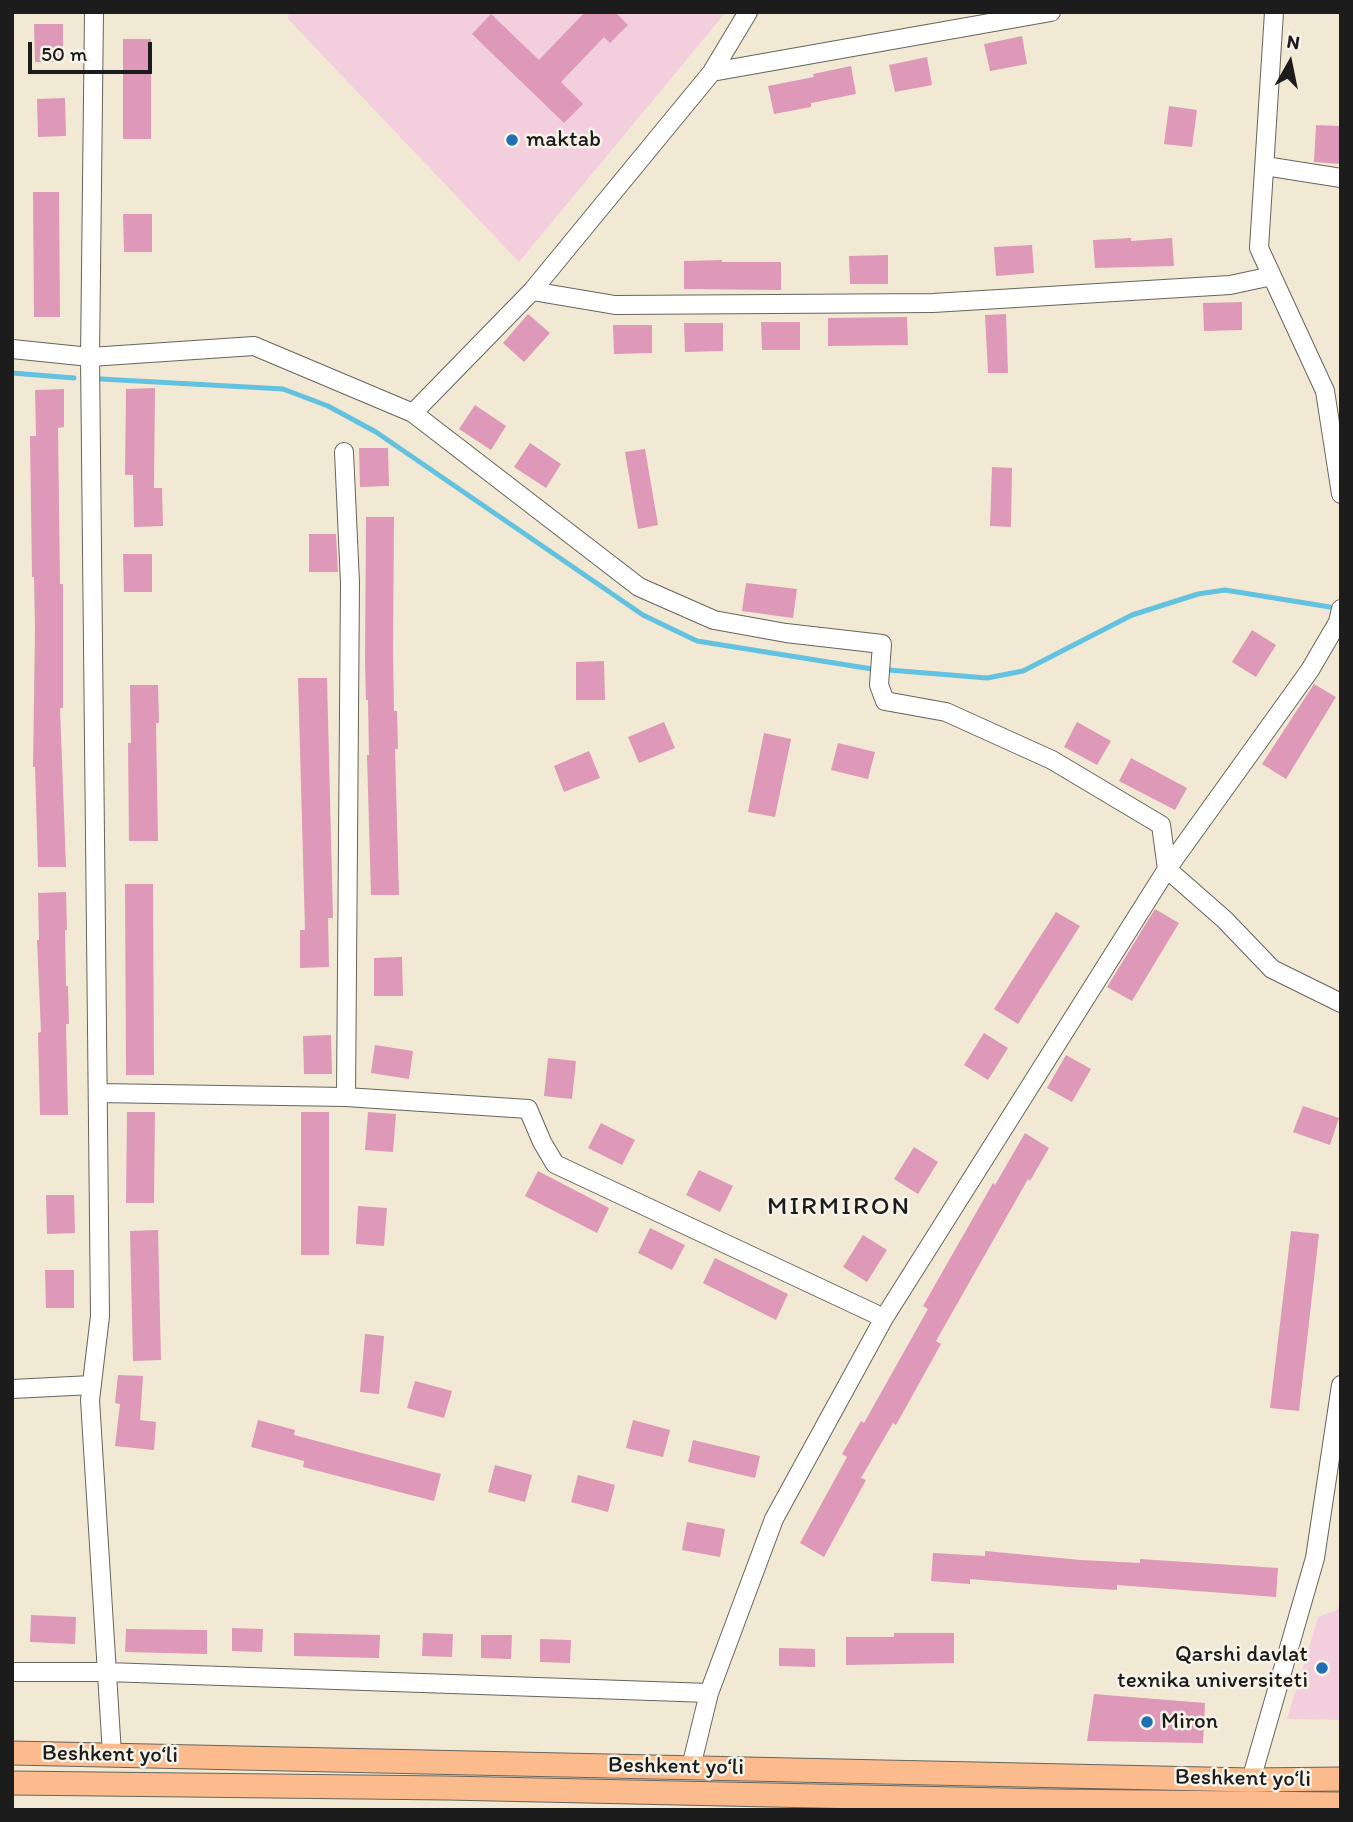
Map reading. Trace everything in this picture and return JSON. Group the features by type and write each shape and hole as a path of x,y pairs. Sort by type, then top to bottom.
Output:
{"main road":[{"name":"Beshkent yoʻli","path":"12,1753 1251,1780 1341,1779"},
{"name":"Beshkent yoʻli","path":"12,1783 682,1801 1048,1805 1341,1804"}],"street":[{"path":"93,12 90,357 100,1316 90,1400 112,1754"},
{"path":"413,413 532,292 712,72 748,12"},
{"path":"712,72 1051,12"},
{"path":"1274,12 1259,248 1325,391 1341,494"},
{"path":"1265,166 1341,178"},
{"path":"532,292 615,305 933,303 1230,285 1272,276"},
{"path":"12,349 90,357 254,346 413,413 639,587 714,620 786,633 882,644 879,685 885,701 946,712 1052,760 1161,825 1167,869 1225,920 1272,969 1341,1003"},
{"path":"344,452 350,583 346,1097"},
{"path":"691,1767 709,1693 774,1519 884,1318 1167,869 1310,670 1338,622 1341,609"},
{"path":"98,1093 346,1097 527,1109 541,1142 555,1164 884,1318"},
{"path":"12,1389 92,1385"},
{"path":"1251,1780 1315,1558 1341,1385"},
{"path":"12,1672 107,1672 709,1693"}],"shaded area":[{"name":"maktab","path":"289,12 726,12 519,262 288,19"},
{"name":"Qarshi davlat texnika universiteti","path":"1341,1590 1341,1720 1287,1719 1318,1617 1338,1609"}],"building":[{"path":"585,12 615,12 628,25 610,43 604,37 561,82 583,104 564,123 472,34 491,14 539,60"},
{"path":"34,24 63,24 63,62 35,62"},
{"path":"1022,36 1027,64 990,71 984,44"},
{"path":"123,39 151,39 151,139 123,139"},
{"path":"927,57 932,85 895,92 889,65"},
{"path":"851,66 856,94 774,114 768,86"},
{"path":"65,98 66,136 38,137 37,99"},
{"path":"1169,106 1197,110 1192,147 1164,144"},
{"path":"1316,125 1341,126 1341,164 1314,162"},
{"path":"33,192 59,192 60,317 34,317"},
{"path":"123,214 152,214 152,252 124,252"},
{"path":"1131,238 1131,241 1172,238 1174,266 1095,268 1093,240"},
{"path":"1032,245 1034,273 996,276 994,247"},
{"path":"888,255 888,284 850,284 849,256"},
{"path":"684,261 781,262 781,290 684,289"},
{"path":"1242,302 1242,330 1204,331 1203,303"},
{"path":"528,314 550,333 524,362 503,343"},
{"path":"1006,314 1008,373 988,373 985,315"},
{"path":"907,317 908,345 828,346 828,318"},
{"path":"761,322 800,322 800,350 762,350"},
{"path":"684,323 723,323 723,351 685,352"},
{"path":"613,325 652,325 652,353 614,354"},
{"path":"155,388 154,488 162,488 163,526 134,527 133,475 125,475 126,389"},
{"path":"64,389 64,427 58,428 60,584 63,584 63,708 60,708 66,867 38,867 33,767 35,629 30,436 36,436 35,390"},
{"path":"475,405 506,426 491,450 459,429"},
{"path":"530,443 561,464 546,488 514,467"},
{"path":"359,448 388,448 389,486 360,487"},
{"path":"645,449 658,525 638,529 625,452"},
{"path":"992,467 1012,468 1011,527 990,526"},
{"path":"366,517 394,517 393,649 398,749 395,749 399,895 371,895 365,662"},
{"path":"309,534 336,534 338,572 309,572"},
{"path":"123,554 152,554 152,592 124,592"},
{"path":"746,583 797,589 793,618 742,611"},
{"path":"1252,630 1276,645 1256,677 1232,662"},
{"path":"604,661 605,700 576,700 576,662"},
{"path":"298,678 327,678 333,918 328,918 329,967 300,968 300,930 305,930"},
{"path":"1314,684 1336,697 1286,779 1262,764"},
{"path":"130,685 158,685 158,841 129,841"},
{"path":"664,722 675,748 639,763 628,737"},
{"path":"1077,722 1111,741 1097,765 1064,747"},
{"path":"764,733 791,739 775,817 748,812"},
{"path":"838,743 875,752 868,779 831,770"},
{"path":"589,751 600,778 564,792 554,766"},
{"path":"1131,758 1187,788 1175,810 1119,781"},
{"path":"125,884 153,884 154,1075 126,1075"},
{"path":"66,892 68,1115 40,1115 38,893"},
{"path":"1155,909 1179,923 1132,1001 1107,987"},
{"path":"1056,912 1080,926 1018,1024 994,1009"},
{"path":"402,957 403,996 374,996 374,958"},
{"path":"984,1033 1008,1048 988,1080 964,1065"},
{"path":"331,1035 332,1074 304,1074 303,1036"},
{"path":"375,1045 413,1051 409,1079 371,1073"},
{"path":"1066,1055 1091,1069 1072,1102 1047,1088"},
{"path":"548,1058 576,1061 572,1099 544,1096"},
{"path":"1303,1106 1339,1118 1330,1145 1293,1132"},
{"path":"127,1112 155,1112 154,1203 126,1203"},
{"path":"301,1112 329,1112 329,1255 301,1255"},
{"path":"368,1112 396,1114 393,1152 365,1150"},
{"path":"601,1123 635,1140 622,1165 588,1148"},
{"path":"1025,1133 1049,1148 1030,1181 1028,1179 936,1341 941,1344 896,1425 893,1423 861,1478 866,1480 824,1557 800,1543 847,1457 842,1454 861,1421 864,1423 928,1309 923,1306 993,1183 995,1185"},
{"path":"914,1147 938,1162 918,1194 894,1179"},
{"path":"699,1170 733,1186 720,1212 686,1195"},
{"path":"538,1171 609,1208 597,1233 525,1196"},
{"path":"46,1195 74,1195 75,1233 47,1234"},
{"path":"358,1206 387,1208 384,1246 356,1244"},
{"path":"650,1228 685,1245 672,1270 638,1253"},
{"path":"158,1230 161,1360 133,1361 130,1231"},
{"path":"1291,1231 1319,1234 1299,1411 1270,1408"},
{"path":"863,1235 887,1250 867,1282 843,1267"},
{"path":"715,1258 788,1294 776,1320 703,1283"},
{"path":"45,1270 74,1270 74,1308 46,1308"},
{"path":"365,1334 384,1336 379,1394 360,1392"},
{"path":"118,1375 143,1376 140,1420 156,1422 154,1450 115,1446 120,1404 115,1403"},
{"path":"415,1381 452,1391 444,1418 407,1408"},
{"path":"258,1420 295,1430 294,1435 441,1474 434,1501 303,1467 304,1461 251,1447"},
{"path":"633,1420 670,1430 663,1457 626,1448"},
{"path":"693,1440 760,1456 755,1478 688,1462"},
{"path":"495,1465 532,1475 525,1502 488,1492"},
{"path":"578,1475 615,1485 608,1512 571,1502"},
{"path":"687,1522 725,1529 720,1557 682,1550"},
{"path":"985,1551 1081,1560 1140,1563 1140,1559 1278,1568 1276,1597 1117,1585 1117,1590 970,1579 970,1584 931,1581 933,1553 985,1556"},
{"path":"31,1615 76,1617 75,1644 30,1642"},
{"path":"232,1628 263,1629 262,1652 232,1651"},
{"path":"126,1629 207,1630 207,1654 125,1652"},
{"path":"294,1633 380,1635 379,1658 294,1656"},
{"path":"423,1633 453,1634 452,1657 422,1656"},
{"path":"894,1633 954,1633 954,1663 846,1665 846,1637 894,1637"},
{"path":"481,1635 512,1635 511,1659 481,1658"},
{"path":"540,1639 571,1640 570,1663 540,1662"},
{"path":"779,1648 815,1649 815,1667 779,1666"},
{"name":"Miron","path":"1094,1694 1205,1703 1203,1743 1087,1741"}],"waterway":[{"path":"12,373 74,378"},
{"path":"101,379 283,389 328,406 376,432 643,615 697,641 872,669"},
{"path":"889,670 987,678 1023,671 1132,615 1198,594 1225,590 1330,607"}],"place":[{"name":"maktab","path":"512,140"},
{"name":"Qarshi davlat texnika universiteti","path":"1322,1668"},
{"name":"Miron","path":"1147,1722"}],"district":[{"name":"MIRMIRON","path":"839,1207"}]}
